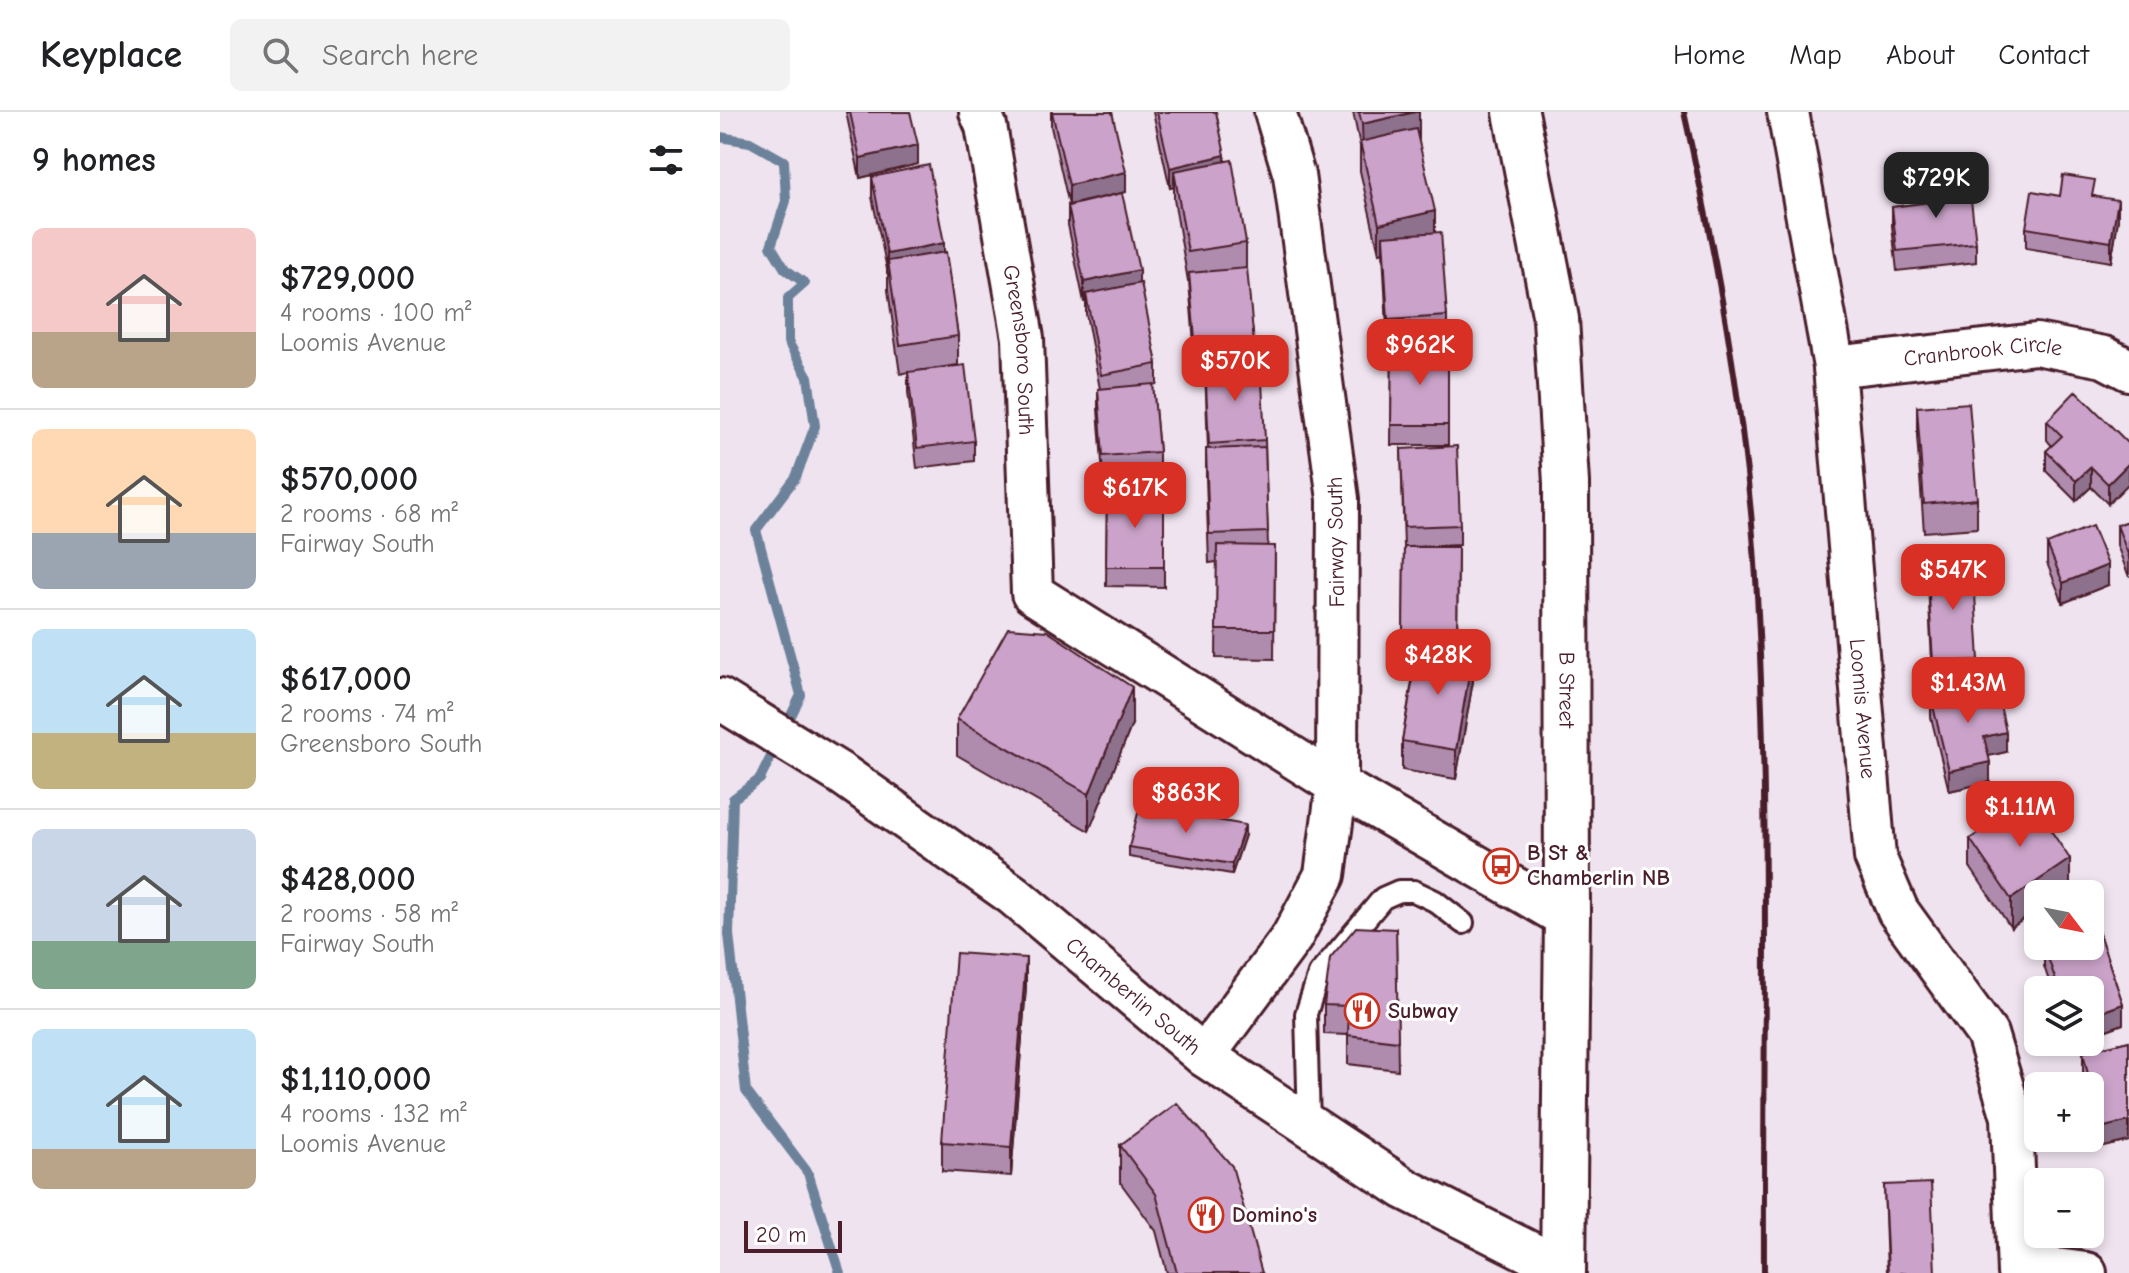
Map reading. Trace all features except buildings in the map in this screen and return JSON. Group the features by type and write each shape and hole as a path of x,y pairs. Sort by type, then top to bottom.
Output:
{"main road":[{"name":"B Street","path":"1516,112 1556,319 1566,483 1567,918 1563,1271"}],"street":[{"name":"Greensboro South","path":"980,112 986,126 1023,338 1032,593 1337,785"},
{"name":"Fairway South","path":"1204,1056 1292,937 1325,875 1337,785 1338,499 1294,175 1275,112"},
{"name":"Loomis Avenue","path":"1788,112 1834,367 1875,857 1898,911 1987,1034 2012,1117 2018,1268"},
{"name":"Cranbrook Circle","path":"1834,367 2036,344 2104,357 2129,370"},
{"name":"Chamberlin South","path":"720,699 843,775 1013,895 1204,1056 1405,1189 1563,1271"},
{"path":"1337,785 1567,918"},
{"path":"2018,1268 2086,1273"}],"lane":[{"path":"1309,1126 1306,1014 1319,974 1383,898 1399,891 1414,891 1435,901 1463,923"}],"waterway":[{"path":"720,137 750,142 784,161 786,201 771,246 785,269 805,283 788,298 788,342 808,377 815,426 796,477 756,530 801,695 785,728"},
{"path":"778,742 760,779 733,799 729,934 746,1091 808,1173 840,1273"}],"railway":[{"path":"1684,112 1727,328 1743,438 1754,548 1763,729 1764,1273"}],"place":[{"name":"B St & Chamberlin NB","path":"1501,866"},
{"name":"Subway","path":"1362,1011"},
{"name":"Domino's","path":"1206,1215"}]}
